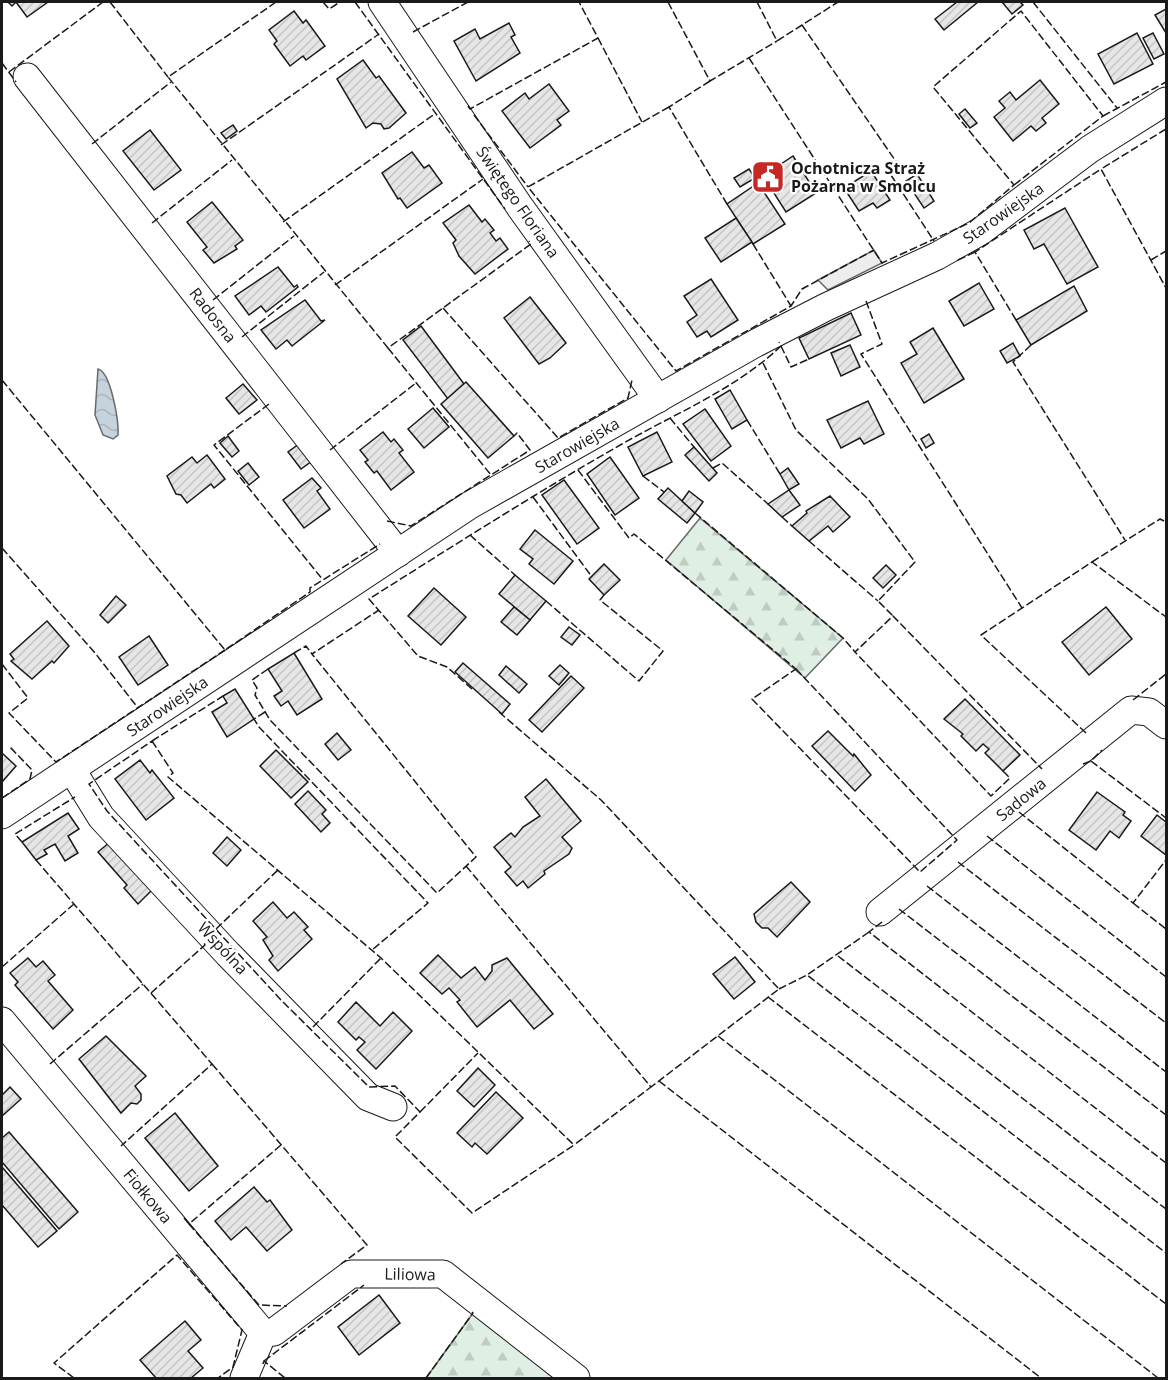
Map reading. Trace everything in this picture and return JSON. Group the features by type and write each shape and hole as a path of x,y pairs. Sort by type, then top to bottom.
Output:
{"street":[{"name":"Świętego Floriana","path":"382,2 520,207 658,399"},
{"name":"Radosna","path":"27,77 398,553"},
{"name":"Starowiejska","path":"2,815 470,505 756,343 826,307 938,256 981,231 1090,149 1167,101"},
{"name":"Sadowa","path":"880,912 1131,710 1149,712 1167,725"},
{"name":"Wspólna","path":"72,770 102,817 228,954 368,1096 393,1107"},
{"name":"Fiołkowa","path":"2,1021 263,1333"},
{"name":"Liliowa","path":"263,1333 274,1332 351,1274 443,1274 576,1378"},
{"path":"244,1378 263,1333"}],"green space":[{"path":"700,518 843,638 805,678 666,560"},
{"path":"473,1313 558,1378 426,1378"}],"shaded area":[{"path":"874,250 882,263 828,290 818,280"}],"water":[{"path":"98,369 107,379 113,398 118,435 113,439 103,435 95,415"}],"building":[{"path":"16,2 48,2 27,17"},
{"path":"957,2 978,2 944,30 935,19"},
{"path":"1002,2 1020,2 1023,5 1012,14"},
{"path":"1166,9 1166,33 1155,15"},
{"path":"294,11 303,23 306,20 325,46 306,60 303,56 290,66 274,44 277,41 269,30"},
{"path":"509,23 515,35 511,37 520,53 476,81 454,41 475,29 480,39"},
{"path":"1137,33 1153,64 1114,84 1098,54"},
{"path":"1153,33 1164,54 1154,59 1143,38"},
{"path":"363,60 376,78 379,76 406,113 389,128 384,129 381,124 373,123 366,128 337,79"},
{"path":"1040,80 1059,104 1042,118 1046,123 1036,131 1031,126 1013,141 994,117 1005,108 999,101 1010,92 1016,100"},
{"path":"549,84 569,111 557,120 561,125 530,148 502,111 525,93 529,99"},
{"path":"965,109 977,123 970,128 959,114"},
{"path":"233,125 237,131 226,139 221,133"},
{"path":"150,130 181,170 154,190 123,151"},
{"path":"412,152 424,168 429,165 442,183 407,208 400,198 398,199 382,173"},
{"path":"793,156 816,193 786,212 763,176"},
{"path":"749,169 755,178 740,187 734,178"},
{"path":"871,171 890,200 877,208 873,203 859,211 844,188"},
{"path":"917,174 934,201 924,208 906,181"},
{"path":"758,183 785,224 753,244 727,204"},
{"path":"212,202 243,240 235,246 237,249 214,263 203,250 207,247 187,222"},
{"path":"469,205 482,222 485,219 494,230 490,233 496,241 500,238 508,249 475,274 459,256 453,243 456,240 443,223"},
{"path":"1065,208 1098,267 1067,284 1044,244 1034,249 1024,230"},
{"path":"736,218 752,242 721,262 705,238"},
{"path":"278,267 294,287 297,285 298,287 266,312 261,306 249,315 235,296"},
{"path":"711,279 738,320 711,337 707,331 697,337 687,322 697,315 684,296"},
{"path":"979,283 994,309 964,326 949,301"},
{"path":"1074,286 1087,311 1031,345 1016,320"},
{"path":"530,297 566,343 550,358 539,364 504,318"},
{"path":"305,300 321,321 325,320 292,346 287,340 276,349 261,330"},
{"path":"851,313 861,335 809,359 799,338"},
{"path":"421,326 464,384 448,399 403,340"},
{"path":"933,328 964,379 924,403 901,363 917,354 910,342"},
{"path":"1013,343 1020,356 1007,363 1000,351"},
{"path":"850,345 860,367 841,376 831,353"},
{"path":"466,382 514,436 488,458 441,404"},
{"path":"243,384 257,400 239,414 226,398"},
{"path":"730,390 747,420 732,429 715,399"},
{"path":"868,401 884,434 864,444 860,438 841,448 827,420"},
{"path":"433,408 449,427 424,448 408,429"},
{"path":"705,409 731,446 711,461 683,424"},
{"path":"383,432 391,442 394,439 403,450 399,453 414,472 391,490 377,471 374,473 365,462 368,460 360,450"},
{"path":"657,432 672,462 643,476 628,447"},
{"path":"929,434 934,443 926,448 921,439"},
{"path":"228,436 239,451 232,457 220,443"},
{"path":"299,444 312,461 301,469 288,452"},
{"path":"694,447 717,473 709,481 685,455"},
{"path":"207,455 225,479 214,488 211,484 187,503 181,495 176,494 167,476 192,457 197,463"},
{"path":"610,457 639,498 615,515 587,474"},
{"path":"248,463 259,477 249,485 238,471"},
{"path":"788,468 799,484 789,490 780,474"},
{"path":"312,478 321,488 317,491 330,509 304,528 283,500"},
{"path":"564,480 599,528 577,544 542,495"},
{"path":"668,488 695,513 687,523 658,499"},
{"path":"789,490 800,505 782,517 768,504"},
{"path":"689,491 703,502 695,513 682,501"},
{"path":"830,496 850,517 833,532 828,526 809,541 792,526 807,513 806,511"},
{"path":"535,530 573,561 554,584 529,564 533,559 520,549"},
{"path":"604,564 620,580 604,595 589,579"},
{"path":"886,565 896,575 883,588 873,578"},
{"path":"515,575 546,601 530,620 499,594"},
{"path":"434,588 466,617 441,645 408,616"},
{"path":"116,596 126,605 108,623 100,615"},
{"path":"514,607 530,620 517,635 501,622"},
{"path":"1106,607 1132,639 1089,675 1062,642"},
{"path":"47,621 69,646 54,663 52,661 32,679 11,661 14,659 10,654"},
{"path":"569,627 580,635 572,645 561,637"},
{"path":"149,636 168,665 138,685 119,657"},
{"path":"294,653 322,699 297,715 288,701 281,706 274,696 282,691 268,669"},
{"path":"463,663 510,704 502,714 455,672"},
{"path":"560,665 569,673 559,685 549,676"},
{"path":"506,666 527,684 519,693 499,675"},
{"path":"571,676 584,688 542,732 529,720"},
{"path":"235,689 254,719 227,737 212,712 227,703 223,696"},
{"path":"965,699 1020,755 1003,771 985,753 989,749 983,744 976,751 961,736 963,734 944,719"},
{"path":"828,731 853,756 854,754 871,775 855,791 812,746"},
{"path":"337,733 351,750 338,760 325,744"},
{"path":"276,750 308,782 291,798 260,766"},
{"path":"2,753 16,766 2,782"},
{"path":"140,760 150,773 152,770 174,798 146,820 115,779"},
{"path":"546,779 581,821 562,837 572,848 569,854 544,871 545,874 528,888 523,881 517,886 505,872 511,867 494,847 511,833 515,837 523,827 540,816 525,797"},
{"path":"308,791 326,810 322,814 330,823 321,832 295,804"},
{"path":"1097,792 1125,812 1123,815 1131,821 1119,838 1110,831 1096,850 1069,830"},
{"path":"68,813 79,829 68,836 78,853 65,861 55,844 44,850 47,854 36,860 22,842"},
{"path":"1157,815 1166,822 1166,855 1141,836"},
{"path":"227,837 241,850 227,866 213,853"},
{"path":"110,842 153,889 138,904 124,888 127,885 98,852"},
{"path":"791,882 810,902 777,937 768,928 762,928 756,922 754,914"},
{"path":"273,902 287,918 294,912 308,927 304,930 312,939 278,971 269,960 273,956 263,940 267,937 253,921"},
{"path":"438,955 461,978 475,967 485,980 492,971 492,965 507,958 553,1014 534,1029 510,1000 477,1027 457,1002 460,1000 449,988 442,994 420,973"},
{"path":"735,957 755,982 734,999 713,974"},
{"path":"28,958 36,967 43,961 55,975 48,981 73,1010 53,1029 15,985 18,982 10,973"},
{"path":"356,1002 380,1026 393,1012 412,1031 376,1069 357,1050 365,1042 359,1037 356,1040 338,1022"},
{"path":"106,1036 146,1076 135,1086 141,1094 141,1100 137,1104 131,1103 121,1113 79,1059"},
{"path":"478,1068 495,1085 474,1107 457,1091"},
{"path":"10,1087 21,1099 2,1116 2,1095"},
{"path":"496,1092 523,1118 487,1154 475,1143 472,1147 457,1133"},
{"path":"175,1113 218,1166 189,1191 145,1138"},
{"path":"9,1132 78,1212 59,1229 2,1162 2,1138"},
{"path":"2,1167 57,1231 38,1247 2,1205"},
{"path":"254,1187 267,1202 270,1200 292,1230 267,1251 246,1227 231,1240 215,1221"},
{"path":"379,1295 400,1323 359,1355 338,1327"},
{"path":"185,1321 201,1340 188,1351 203,1368 191,1378 156,1378 140,1360"}],"fence":[{"path":"9,72 103,2"},
{"path":"110,2 168,77"},
{"path":"276,2 168,77 388,348 531,244 529,241"},
{"path":"323,2 329,9 340,2"},
{"path":"355,2 505,209"},
{"path":"413,32 468,2"},
{"path":"468,106 470,109 598,38 579,2"},
{"path":"668,2 710,81 777,41"},
{"path":"757,2 777,41 838,2"},
{"path":"1033,2 1117,108"},
{"path":"749,58 882,263 969,223 1014,185 933,87 1021,11 1103,116 1014,185"},
{"path":"802,25 897,163 887,169 934,241"},
{"path":"221,145 379,34"},
{"path":"598,38 642,122"},
{"path":"2,63 16,82"},
{"path":"710,81 669,107 727,204"},
{"path":"92,144 171,82"},
{"path":"1103,116 1166,82"},
{"path":"669,107 528,187 676,371 791,306 802,289 874,250"},
{"path":"283,222 436,113"},
{"path":"474,115 528,187"},
{"path":"1166,129 1101,169 1166,288"},
{"path":"152,223 232,160"},
{"path":"1016,320 975,252 1101,169"},
{"path":"335,285 483,179"},
{"path":"213,300 294,236"},
{"path":"753,244 791,306"},
{"path":"1151,260 1166,251"},
{"path":"958,260 975,252"},
{"path":"242,337 324,272"},
{"path":"866,301 882,344 861,354 1022,608"},
{"path":"443,308 558,438 628,398 632,380"},
{"path":"472,689 447,667 418,656 369,599 558,481 725,388 781,346 779,342"},
{"path":"1031,345 1013,362 1125,540"},
{"path":"781,346 791,367 809,359"},
{"path":"388,348 491,475"},
{"path":"763,363 796,430 868,499 915,562 878,601 893,616"},
{"path":"2,380 225,650 310,592 310,588 380,544"},
{"path":"330,450 416,383"},
{"path":"269,404 214,445 323,580"},
{"path":"670,418 694,447"},
{"path":"747,420 780,474"},
{"path":"387,521 411,526 530,450 517,433 514,436"},
{"path":"713,468 722,463 768,504"},
{"path":"578,470 629,538 634,534 796,669"},
{"path":"643,476 664,492"},
{"path":"533,497 592,577"},
{"path":"695,513 843,638 855,652"},
{"path":"782,517 792,526"},
{"path":"1092,562 1160,519 1166,522"},
{"path":"470,535 515,575"},
{"path":"809,541 878,601"},
{"path":"2,548 95,653 138,708"},
{"path":"1086,733 981,635 1092,562 1166,617"},
{"path":"546,601 639,681 663,651 600,600 604,595"},
{"path":"268,669 252,680 257,688 255,695 270,720 437,893 476,857 312,654 379,610"},
{"path":"1003,771 1010,778 991,796 855,652 893,616 1042,769"},
{"path":"294,653 306,646 312,654"},
{"path":"2,664 28,698 9,713 56,762 225,650"},
{"path":"796,669 957,840 920,872 752,699 796,669"},
{"path":"1133,700 1166,674"},
{"path":"152,741 223,696"},
{"path":"265,712 254,719 259,727 428,903 372,950"},
{"path":"499,712 601,800 779,989 651,1087"},
{"path":"152,741 173,773 168,777 381,958 574,1145 472,1213 395,1137 420,1112 395,1086 369,1087 281,1000 107,811 89,784 152,741"},
{"path":"2,798 30,779 32,770 10,747"},
{"path":"1083,764 1091,761 1102,750"},
{"path":"1091,761 1166,818"},
{"path":"22,842 15,834 75,797"},
{"path":"1019,812 1133,903 1166,860"},
{"path":"987,836 1166,977"},
{"path":"36,860 212,1064 121,1146"},
{"path":"958,862 1166,1023"},
{"path":"466,866 651,1087 574,1145"},
{"path":"216,929 279,869"},
{"path":"927,886 1166,1072"},
{"path":"1133,903 1166,929"},
{"path":"2,967 74,904"},
{"path":"899,909 1166,1115"},
{"path":"882,922 869,932 1166,1163"},
{"path":"869,932 807,975 1166,1253"},
{"path":"151,993 205,945 204,943"},
{"path":"838,956 1166,1209"},
{"path":"313,1027 381,958"},
{"path":"779,989 807,975"},
{"path":"50,1064 143,984"},
{"path":"768,997 1166,1304"},
{"path":"718,1036 1158,1378"},
{"path":"420,1112 478,1053"},
{"path":"212,1064 367,1245 341,1264"},
{"path":"659,1081 1041,1378"},
{"path":"184,1218 189,1224 281,1145"},
{"path":"189,1224 259,1305 287,1306"},
{"path":"74,1378 54,1363 177,1255 242,1330 233,1367 218,1378"},
{"path":"264,1361 364,1285"},
{"path":"426,1378 472,1312"},
{"path":"263,1364 264,1361 285,1378"}],"place":[{"name":"Ochotnicza Straż Pożarna w Smolcu","path":"768,177"}]}
